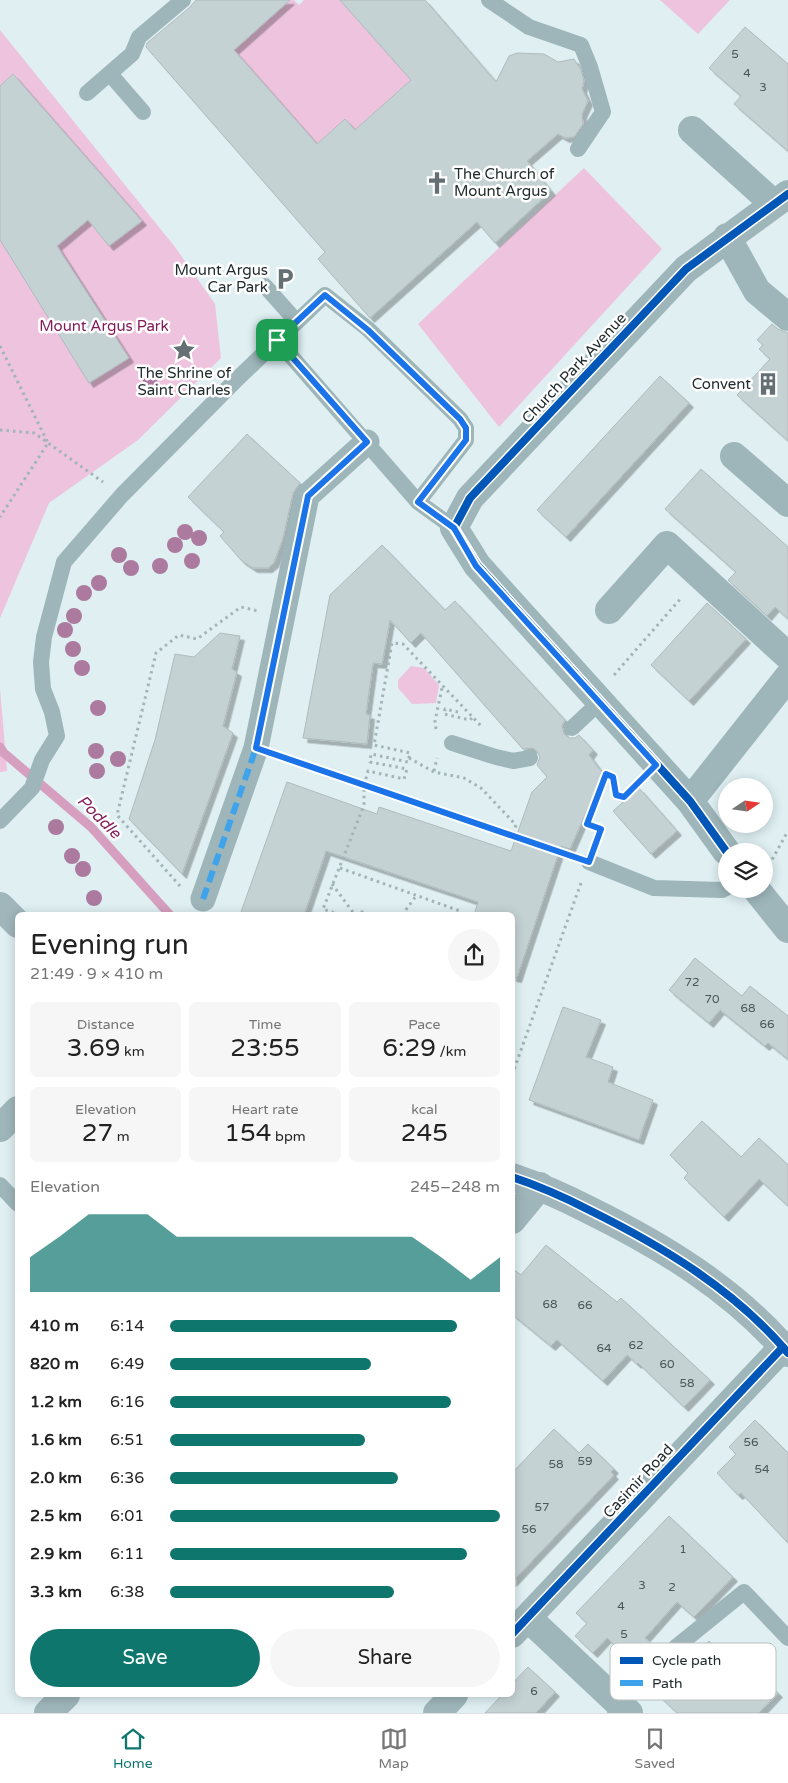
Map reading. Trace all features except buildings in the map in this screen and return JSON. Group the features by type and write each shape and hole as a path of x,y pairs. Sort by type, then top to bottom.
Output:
{"main road":[{"path":"0,906 15,921"},
{"path":"515,1178 540,1186 619,1225 666,1251 743,1308 786,1350"}],"street":[{"path":"692,130 781,198"},
{"name":"Church Park Avenue","path":"454,528 470,498 686,269 781,198"},
{"path":"727,237 756,291 788,317"},
{"path":"194,895 256,748 308,496 367,442"},
{"path":"734,456 788,503"},
{"path":"454,528 476,566 690,801 720,843"},
{"path":"609,610 667,545 788,656"},
{"path":"690,801 788,677"},
{"path":"772,898 788,929"},
{"path":"0,1128 15,1113"},
{"path":"515,1216 540,1186"},
{"name":"Casimir Road","path":"520,1626 786,1350"},
{"path":"520,1626 621,1710"},
{"path":"48,1713 64,1697"},
{"path":"437,1713 452,1697"}],"lane":[{"path":"87,94 132,54 139,37 183,0"},
{"path":"489,0 529,27 581,45 604,112 578,149"},
{"path":"110,74 143,112"},
{"path":"265,286 297,322"},
{"path":"0,821 32,788 42,760 57,736 52,712 43,689 42,662 44,637 64,562 122,495 277,340 325,295 368,330 460,419 466,428 466,440 418,502"},
{"path":"277,340 418,502 454,528"},
{"path":"572,728 597,699"},
{"path":"452,743 513,761 530,758"},
{"path":"589,862 654,888 718,890"},
{"path":"0,1185 15,1201"},
{"path":"682,1643 744,1592 788,1638"},
{"path":"621,1710 630,1700"}],"path":[{"path":"0,346 48,443"},
{"path":"0,430 34,433 122,495"},
{"path":"0,517 48,443"},
{"path":"597,699 700,576"},
{"path":"194,895 117,815 156,653 178,635 197,639 241,607 283,616"},
{"path":"332,912 323,909 364,805 364,786 368,771 404,779 407,769 370,762 372,754 408,762 410,753 374,745 392,643 403,644 488,734"},
{"path":"436,738 435,721 444,686"},
{"path":"458,712 445,709 444,714 470,720 473,717"},
{"path":"256,748 589,862"},
{"path":"409,758 434,772 464,778 481,788 516,825 512,837"},
{"path":"434,772 437,759"},
{"path":"515,1067 601,829 587,824 606,774 613,777 616,795 624,797 656,765"},
{"path":"773,858 788,830"},
{"path":"340,868 460,912"},
{"path":"332,884 353,912"},
{"path":"404,912 416,896"}],"green space":[{"path":"290,0 294,0 299,5 304,0 340,0 411,80 355,130 345,119 317,144 234,50"},
{"path":"660,0 730,0 698,34"},
{"name":"Mount Argus Park","path":"0,30 175,247 215,304 221,358 138,440 49,503 0,618"},
{"path":"584,168 662,249 499,427 418,324"},
{"path":"411,666 424,668 439,685 436,703 412,704 398,688 398,680"},
{"path":"0,688 7,771 0,772"}],"waterway":[{"name":"Poddle","path":"0,747 4,753 91,827 167,912"}],"marked path":[{"path":"203,899 256,748 307,496 367,442"}],"cycle path":[{"path":"720,843 690,801 477,565 454,528 470,498 686,269 788,194"},
{"path":"515,1178 580,1205 670,1254 696,1271 745,1309 788,1353"},
{"path":"515,1631 783,1347"}],"place":[{"name":"The Church of Mount Argus","path":"437,183"},
{"name":"Mount Argus Car Park","path":"285,279"},
{"name":"The Shrine of Saint Charles","path":"184,350"},
{"name":"Convent","path":"768,384"}],"route":[{"path":"325,295 368,330 460,419 466,428 466,440 418,502 454,528 476,566 656,765 624,797 616,795 613,777 606,774 587,824 601,829 589,862 256,748 308,496 367,442 277,340 325,295"}]}
